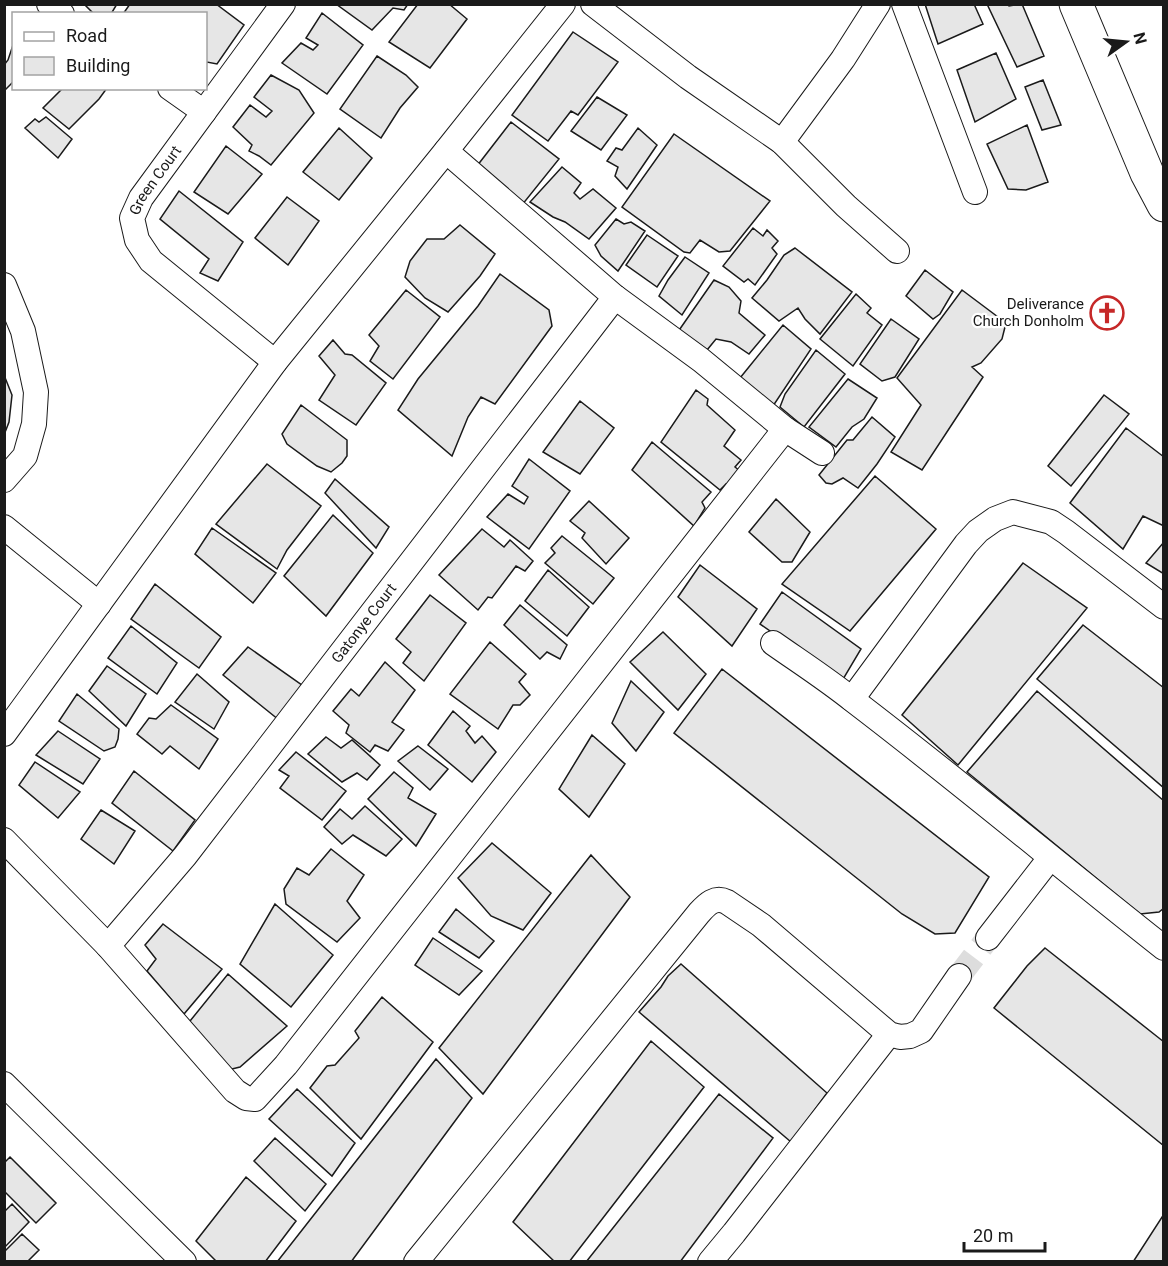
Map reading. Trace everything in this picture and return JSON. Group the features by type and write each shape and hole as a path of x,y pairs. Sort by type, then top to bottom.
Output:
{"main road":[{"path":"1076,4 1147,173 1164,205"}],"street":[{"name":"Green Court","path":"275,362 151,261 136,240 132,218 141,198 283,4"},
{"path":"4,734 275,362 563,4"},
{"path":"593,4 688,77 782,142 846,206 897,251"},
{"path":"782,142 843,59 878,4"},
{"path":"904,4 975,192"},
{"path":"173,90 204,112"},
{"path":"446,151 615,297 701,360 785,429 822,453"},
{"path":"4,285 23,331 36,392 34,424 25,456 4,480"},
{"name":"Gatonye Court","path":"108,946 185,856 615,297"},
{"path":"4,840 108,946 235,1091 246,1098 255,1099 293,1056 785,429"},
{"path":"852,699 966,544 978,531 995,519 1013,512 1051,522 1059,527 1164,607"},
{"path":"4,527 99,604"},
{"path":"773,643 852,699 1164,948"},
{"path":"988,938 1050,858"},
{"path":"416,1262 699,913 714,900 727,902 761,925 890,1034 900,1037 921,1031 959,976"},
{"path":"710,1262 890,1034"},
{"path":"4,1084 184,1262"}],"building":[{"path":"84,4 117,4 112,12 92,12"},
{"path":"130,4 216,4 244,25 217,64 207,62 207,12 124,12"},
{"path":"336,4 408,4 404,10 393,8 372,30"},
{"path":"418,4 449,4 467,19 430,68 389,42"},
{"path":"925,4 974,4 983,24 938,44"},
{"path":"987,4 1008,4 1009,6 1022,4 1044,56 1017,67"},
{"path":"322,13 363,45 327,94 282,63 301,43 313,50 318,45 306,38"},
{"path":"573,32 618,62 578,115 571,111 548,141 512,115"},
{"path":"12,48 12,83 5,90 4,65"},
{"path":"996,53 1016,99 975,122 957,70"},
{"path":"377,56 406,75 418,87 400,108 381,138 340,109"},
{"path":"271,75 299,90 314,113 271,165 249,151 252,145 233,127 250,105 266,117 272,111 254,97"},
{"path":"1043,80 1061,125 1042,130 1025,87"},
{"path":"61,90 106,90 69,129 43,108"},
{"path":"597,97 627,115 601,150 571,131"},
{"path":"46,117 72,139 58,158 25,128 35,119 39,122"},
{"path":"511,122 559,159 522,205 477,166"},
{"path":"1027,125 1048,182 1026,190 1008,189 987,144"},
{"path":"339,128 372,158 339,200 303,172"},
{"path":"638,128 657,145 627,189 615,176 618,167 607,161 616,148 622,150"},
{"path":"674,134 770,201 730,251 719,252 700,240 690,253 684,252 622,207"},
{"path":"226,146 262,174 228,214 194,192"},
{"path":"562,167 581,183 574,193 580,199 593,189 616,208 589,239 530,202"},
{"path":"179,191 243,242 218,281 200,273 209,259 160,219"},
{"path":"287,197 319,221 288,265 255,238"},
{"path":"616,219 624,224 631,222 645,231 618,271 601,256 595,245"},
{"path":"460,225 495,254 480,276 448,312 425,298 405,277 410,261 427,239 444,239"},
{"path":"753,228 763,236 767,230 778,241 772,248 777,254 755,285 748,279 744,282 723,266"},
{"path":"647,235 678,256 657,287 626,265"},
{"path":"795,248 852,292 820,334 798,308 779,321 752,298 784,255"},
{"path":"685,257 709,273 682,315 659,296"},
{"path":"925,270 953,292 940,314 933,319 906,296"},
{"path":"500,274 549,310 552,326 495,404 481,397 468,417 452,456 398,410 418,379 478,306"},
{"path":"714,280 729,287 741,301 739,313 765,335 749,354 731,342 716,339 707,350 675,336"},
{"path":"406,290 440,317 393,379 370,361 379,346 369,335"},
{"path":"962,290 1006,323 1002,339 981,363 972,367 983,377 922,470 891,452 921,405 897,378"},
{"path":"856,294 871,308 867,313 882,325 853,366 820,339"},
{"path":"891,319 919,339 895,377 882,381 860,364"},
{"path":"783,325 811,349 771,409 740,378"},
{"path":"333,340 345,354 352,355 386,383 356,425 319,400 335,375 319,356"},
{"path":"816,350 845,374 804,427 780,407 785,394"},
{"path":"4,375 12,395 9,422 4,435"},
{"path":"848,379 877,398 864,419 852,427 836,447 809,427"},
{"path":"696,390 708,399 707,405 735,430 724,446 741,460 735,467 741,472 731,487 726,484 720,490 661,442"},
{"path":"1104,395 1129,414 1071,486 1048,466"},
{"path":"580,401 614,428 580,474 543,452"},
{"path":"301,405 347,440 347,456 331,472 317,466 287,444 282,434"},
{"path":"872,417 895,437 877,464 858,488 843,478 832,484 826,483 819,475 847,440 853,440"},
{"path":"1126,428 1164,457 1164,526 1143,516 1123,549 1070,503"},
{"path":"652,442 711,492 702,502 705,508 694,526 632,470"},
{"path":"529,459 570,491 529,549 487,517 508,494 524,504 528,497 512,486"},
{"path":"267,464 321,506 287,550 277,569 216,524"},
{"path":"875,476 936,529 850,631 782,584"},
{"path":"335,479 389,527 376,548 325,493"},
{"path":"776,499 810,532 792,562 782,562 749,532"},
{"path":"589,501 629,538 606,564 582,538 585,533 570,521"},
{"path":"333,515 373,553 326,616 284,576"},
{"path":"212,528 276,573 253,603 195,554"},
{"path":"482,529 504,547 510,540 533,561 525,571 516,566 492,598 488,597 478,610 439,575"},
{"path":"562,536 614,578 593,604 545,563 555,553 551,548"},
{"path":"1164,542 1164,574 1146,563"},
{"path":"1023,563 1087,608 958,765 902,715"},
{"path":"700,565 757,609 732,646 678,597"},
{"path":"548,570 589,607 567,636 525,601"},
{"path":"155,584 221,637 199,668 131,619"},
{"path":"782,592 861,649 842,681 760,624"},
{"path":"430,595 466,623 424,681 403,663 411,652 396,639"},
{"path":"520,605 567,645 560,659 547,652 540,659 504,625"},
{"path":"1083,625 1164,688 1164,788 1037,679"},
{"path":"131,626 177,663 157,694 108,658"},
{"path":"663,632 706,674 678,710 630,662"},
{"path":"490,642 526,674 519,682 530,695 520,705 513,705 498,729 450,694"},
{"path":"248,647 306,688 279,720 223,675"},
{"path":"385,662 415,690 392,722 404,730 388,751 375,745 370,752 346,733 349,725 333,711 351,689 359,696"},
{"path":"107,666 146,694 126,726 89,691"},
{"path":"722,669 989,877 955,933 935,934 902,914 674,733"},
{"path":"197,674 229,702 214,729 175,702"},
{"path":"631,681 664,712 636,751 612,723"},
{"path":"1037,691 1164,801 1164,908 1159,912 1140,914 967,772"},
{"path":"77,694 119,729 115,747 104,751 59,721"},
{"path":"171,705 218,739 199,769 170,746 162,754 137,734 149,718 156,719"},
{"path":"453,711 470,726 466,731 475,743 482,736 496,752 472,782 428,745"},
{"path":"58,731 100,759 83,784 36,755"},
{"path":"592,735 625,764 589,817 559,789"},
{"path":"326,737 341,748 352,740 380,765 367,780 357,773 342,782 308,754"},
{"path":"418,746 448,769 430,790 398,761"},
{"path":"296,752 346,791 322,820 280,788 289,776 279,770"},
{"path":"35,762 80,792 58,818 19,785"},
{"path":"134,771 195,820 173,851 112,803"},
{"path":"394,772 413,788 408,798 436,814 416,846 368,799"},
{"path":"365,806 402,839 386,856 353,835 342,844 324,827 340,809 352,819"},
{"path":"101,810 135,831 114,864 81,839"},
{"path":"492,843 551,893 523,930 491,916 458,878"},
{"path":"331,849 364,875 347,901 360,918 337,942 286,904 284,889 297,868 309,875"},
{"path":"591,855 630,897 483,1094 439,1048"},
{"path":"275,904 333,955 291,1007 240,964"},
{"path":"456,909 494,941 479,958 439,932"},
{"path":"163,924 222,969 184,1014 147,971 156,959 145,945"},
{"path":"433,938 482,971 459,995 415,965"},
{"path":"1045,948 1164,1042 1164,1146 994,1008 1027,966"},
{"path":"681,964 827,1093 791,1142 639,1012 668,976"},
{"path":"228,974 287,1026 240,1067 228,1070 186,1026"},
{"path":"382,997 433,1042 361,1139 310,1088 327,1066 335,1065 359,1038 355,1031"},
{"path":"651,1041 704,1087 569,1262 555,1262 513,1222"},
{"path":"436,1059 472,1098 351,1262 277,1262"},
{"path":"297,1089 355,1143 332,1176 269,1119"},
{"path":"719,1094 773,1138 680,1262 586,1262"},
{"path":"275,1138 326,1184 305,1211 254,1161"},
{"path":"10,1157 56,1203 36,1223 4,1191 4,1163"},
{"path":"246,1177 296,1221 265,1262 217,1262 196,1241"},
{"path":"12,1204 29,1222 4,1248 4,1212"},
{"path":"1164,1214 1164,1262 1133,1262"},
{"path":"22,1234 39,1250 27,1262 4,1262 4,1252"}],"tunnel":[{"path":"959,976 988,938"}],"place":[{"name":"Deliverance Church Donholm","path":"1107,313"}]}
